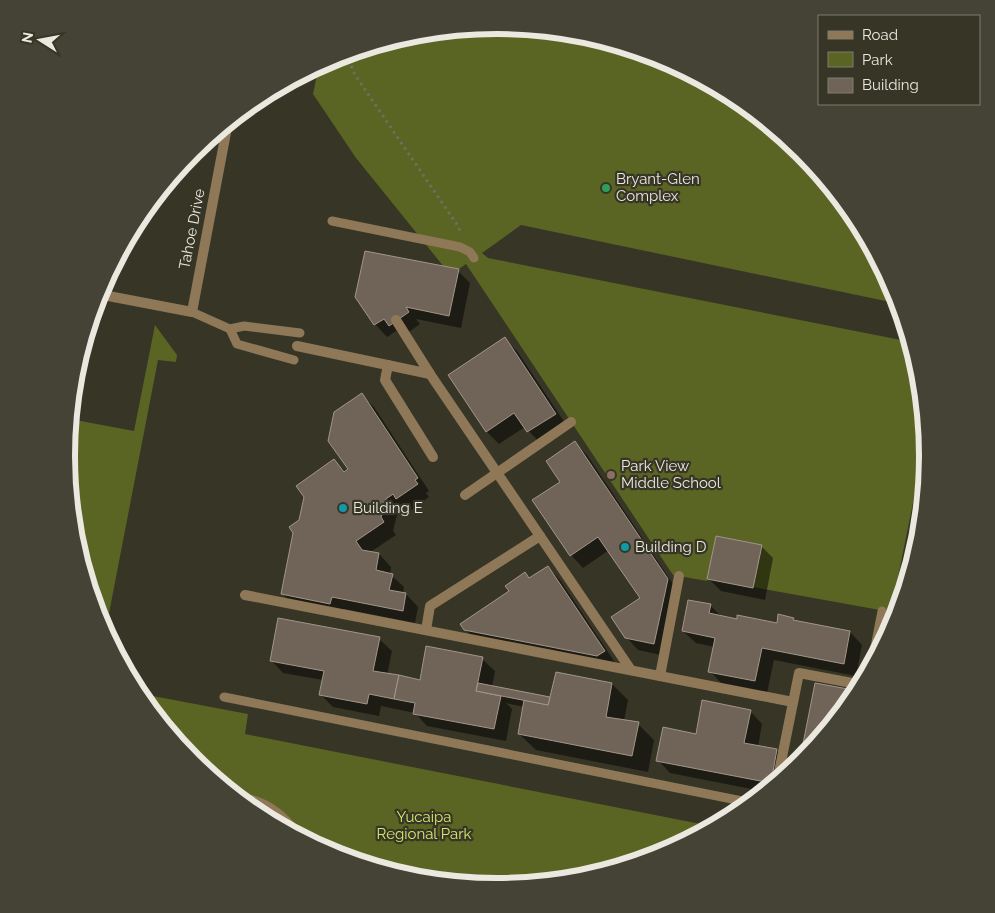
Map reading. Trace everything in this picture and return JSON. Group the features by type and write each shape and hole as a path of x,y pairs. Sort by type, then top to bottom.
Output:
{"street":[{"name":"Tahoe Drive","path":"192,312 226,133"},
{"path":"107,296 192,312"},
{"path":"396,320 430,374 631,670"},
{"path":"297,346 430,374"},
{"path":"388,365 385,380 433,457"},
{"path":"465,495 571,422"},
{"path":"426,630 430,606 540,536"},
{"path":"660,676 679,576"},
{"path":"246,595 793,702"},
{"path":"779,771 799,673 852,683"},
{"path":"250,799 279,812 289,825"}],"lane":[{"path":"332,222 460,247 470,252 474,258"},
{"path":"192,312 230,329 244,326 300,333"},
{"path":"230,329 237,344 294,360"},
{"path":"875,647 882,611"},
{"path":"224,697 742,801"}],"path":[{"path":"349,61 355,75 458,226 462,234 460,247"}],"green space":[{"path":"498,34 553,37 607,48 633,56 684,77 732,105 776,139 833,199 864,245 891,302 521,225 482,253 488,258 904,341 917,401 919,470 890,612 753,587 761,545 716,536 707,581 673,575 466,264 459,269 444,267 356,158 313,94 317,74 362,56 388,48 442,37 470,35"},
{"path":"155,325 177,355 176,362 158,360 108,620 89,566 78,512 75,456 77,420 134,431"},
{"name":"Yucaipa Regional Park","path":"149,695 248,714 245,734 705,825 633,857 607,865 553,876 498,879 470,878 442,876 388,865 362,857 311,836 286,823 240,792 180,735"}],"building":[{"path":"365,251 459,269 449,316 406,307 409,312 389,326 384,319 374,325 355,297"},
{"path":"505,337 556,414 527,432 514,413 486,432 448,375"},
{"name":"Building E","path":"362,393 418,478 415,480 418,484 396,499 393,494 386,499 381,517 384,522 356,541 362,550 379,553 376,570 393,574 389,590 406,593 403,611 332,597 330,604 281,594 293,533 289,527 299,520 304,497 296,486 334,459 344,472 348,469 328,441 334,412"},
{"name":"Building D","path":"575,441 668,579 654,644 625,638 611,617 640,598 598,537 570,556 532,500 560,482 546,461"},
{"path":"716,536 762,545 753,588 707,579"},
{"path":"548,566 605,651 597,656 464,630 460,624 509,591 505,586 525,572 529,578"},
{"path":"688,600 711,604 709,613 737,619 737,615 777,623 778,614 794,618 793,620 850,631 844,664 762,648 755,681 708,672 715,638 682,631"},
{"path":"278,618 380,637 373,671 399,675 394,699 369,694 367,704 319,695 324,671 270,661"},
{"path":"426,646 483,657 476,691 501,696 494,729 413,714 415,703 394,699 399,675 420,680"},
{"path":"556,672 612,683 606,717 639,722 632,756 518,734 524,700 548,705"},
{"path":"478,683 550,697 548,705 476,691"},
{"path":"815,683 848,689 847,694 833,714 802,749"},
{"path":"702,700 751,710 744,743 777,749 772,777 767,782 656,761 663,727 696,734"}],"place":[{"name":"Bryant-Glen Complex","path":"606,188"},
{"name":"Park View Middle School","path":"611,475"},
{"name":"Building E","path":"343,508"},
{"name":"Building D","path":"625,547"}]}
